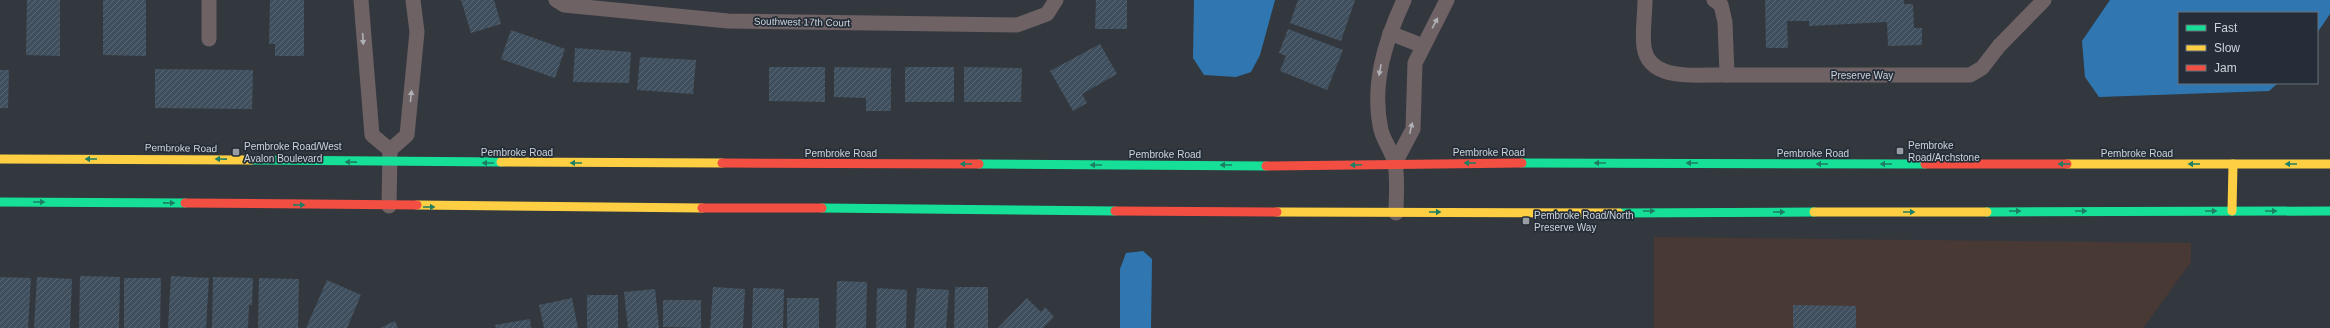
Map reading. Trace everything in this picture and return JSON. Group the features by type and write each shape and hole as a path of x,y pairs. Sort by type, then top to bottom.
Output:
{"main road":[{"name":"Pembroke Road","path":"0,159 390,156 1328,166 1395,163 2330,164"},
{"path":"2232,211 2233,164"},
{"path":"0,202 168,202 389,206 1396,213 2330,211"}],"street":[{"path":"209,0 209,39"},
{"path":"361,0 372,135 390,156"},
{"path":"389,206 390,156 407,135 417,32 412,0"},
{"name":"Southwest 17th Court","path":"556,0 564,4 728,21 1017,25 1047,14 1056,0"},
{"path":"1396,213 1395,163 1385,143 1378,104 1379,77 1384,50 1404,0"},
{"path":"1395,163 1412,129 1415,63 1447,0"},
{"name":"Preserve Way","path":"1645,0 1644,47 1655,67 1669,73 1727,75 1970,75 1982,68 1999,46 2044,0"},
{"path":"1714,0 1721,5 1725,22 1727,75"},
{"path":"1390,33 1423,46"}],"shaded area":[{"path":"1654,237 2191,243 2191,262 2143,328 1654,328"}],"water":[{"path":"1194,0 1275,0 1260,55 1251,72 1236,77 1204,75 1193,58"},
{"path":"2110,0 2330,0 2330,14 2318,32 2318,12 2178,12 2178,84 2277,84 2269,91 2099,97 2085,77 2082,41"},
{"path":"1143,251 1152,259 1151,328 1120,328 1120,269 1126,253"}],"building":[{"path":"27,0 60,0 60,56 26,55"},
{"path":"103,0 146,0 146,56 103,55"},
{"path":"270,0 304,0 304,56 275,56 275,44 269,44"},
{"path":"461,0 494,0 501,24 471,33"},
{"path":"1096,0 1127,0 1127,29 1095,29"},
{"path":"1298,0 1355,0 1341,41 1290,23"},
{"path":"1765,0 1904,0 1904,4 1913,4 1914,28 1922,28 1922,45 1888,46 1887,22 1809,26 1809,21 1787,21 1788,48 1766,48"},
{"path":"1288,29 1343,50 1327,90 1280,71 1286,56 1279,53"},
{"path":"511,30 565,49 555,78 501,59"},
{"path":"1100,44 1117,74 1082,94 1087,103 1073,111 1050,71"},
{"path":"575,48 631,52 629,83 573,82"},
{"path":"640,57 696,60 693,94 637,90"},
{"path":"769,67 825,67 825,102 769,101"},
{"path":"834,67 891,68 891,111 866,111 866,98 834,97"},
{"path":"905,67 954,67 954,102 905,102"},
{"path":"964,67 1022,68 1021,102 964,102"},
{"path":"155,69 253,70 252,109 155,108"},
{"path":"0,70 9,70 8,108 0,108"},
{"path":"80,276 120,277 119,328 79,328"},
{"path":"171,276 209,278 206,328 168,328"},
{"path":"0,277 31,278 28,328 0,328"},
{"path":"37,277 72,279 70,328 34,328"},
{"path":"213,277 253,278 252,305 249,305 248,328 212,328"},
{"path":"124,278 161,278 160,328 124,328"},
{"path":"259,278 299,279 298,328 258,328"},
{"path":"327,280 361,295 347,328 306,328"},
{"path":"837,281 867,282 866,328 836,328"},
{"path":"713,287 745,289 743,328 710,328"},
{"path":"955,287 988,287 988,328 954,328"},
{"path":"753,288 784,289 783,328 752,328"},
{"path":"877,288 907,290 906,328 876,328"},
{"path":"917,288 949,290 946,328 914,328"},
{"path":"655,289 659,328 628,328 624,292"},
{"path":"587,295 618,295 618,328 587,328"},
{"path":"572,298 578,328 544,328 539,305"},
{"path":"787,298 819,298 819,328 787,328"},
{"path":"1027,298 1041,312 1045,307 1054,317 1043,328 998,328"},
{"path":"663,300 701,300 701,328 663,327"},
{"path":"1793,305 1856,306 1856,328 1793,328"},
{"path":"530,319 531,328 496,328 495,325"},
{"path":"395,321 398,328 380,328"}],"traffic: fast":[{"path":"251,160 501,162"},
{"path":"1522,163 1925,164"},
{"path":"979,164 1266,166"},
{"path":"0,202 185,203"},
{"path":"822,208 1115,211"},
{"path":"1987,212 2330,211"},
{"path":"1619,213 1814,212"}],"traffic: slow":[{"path":"0,159 251,160"},
{"path":"501,162 722,163"},
{"path":"2067,164 2330,164"},
{"path":"2232,211 2233,164"},
{"path":"417,205 702,208"},
{"path":"1277,212 1619,213"},
{"path":"1814,212 1987,212"}],"traffic: jam":[{"path":"722,163 979,164"},
{"path":"1266,166 1522,163"},
{"path":"1925,164 2067,164"},
{"path":"185,203 417,205"},
{"path":"702,208 822,208"},
{"path":"1115,211 1277,212"}],"place":[{"name":"Pembroke Road/Archstone","path":"1900,151"},
{"name":"Pembroke Road/West Avalon Boulevard","path":"236,152"},
{"name":"Pembroke Road/North Preserve Way","path":"1526,221"}]}
